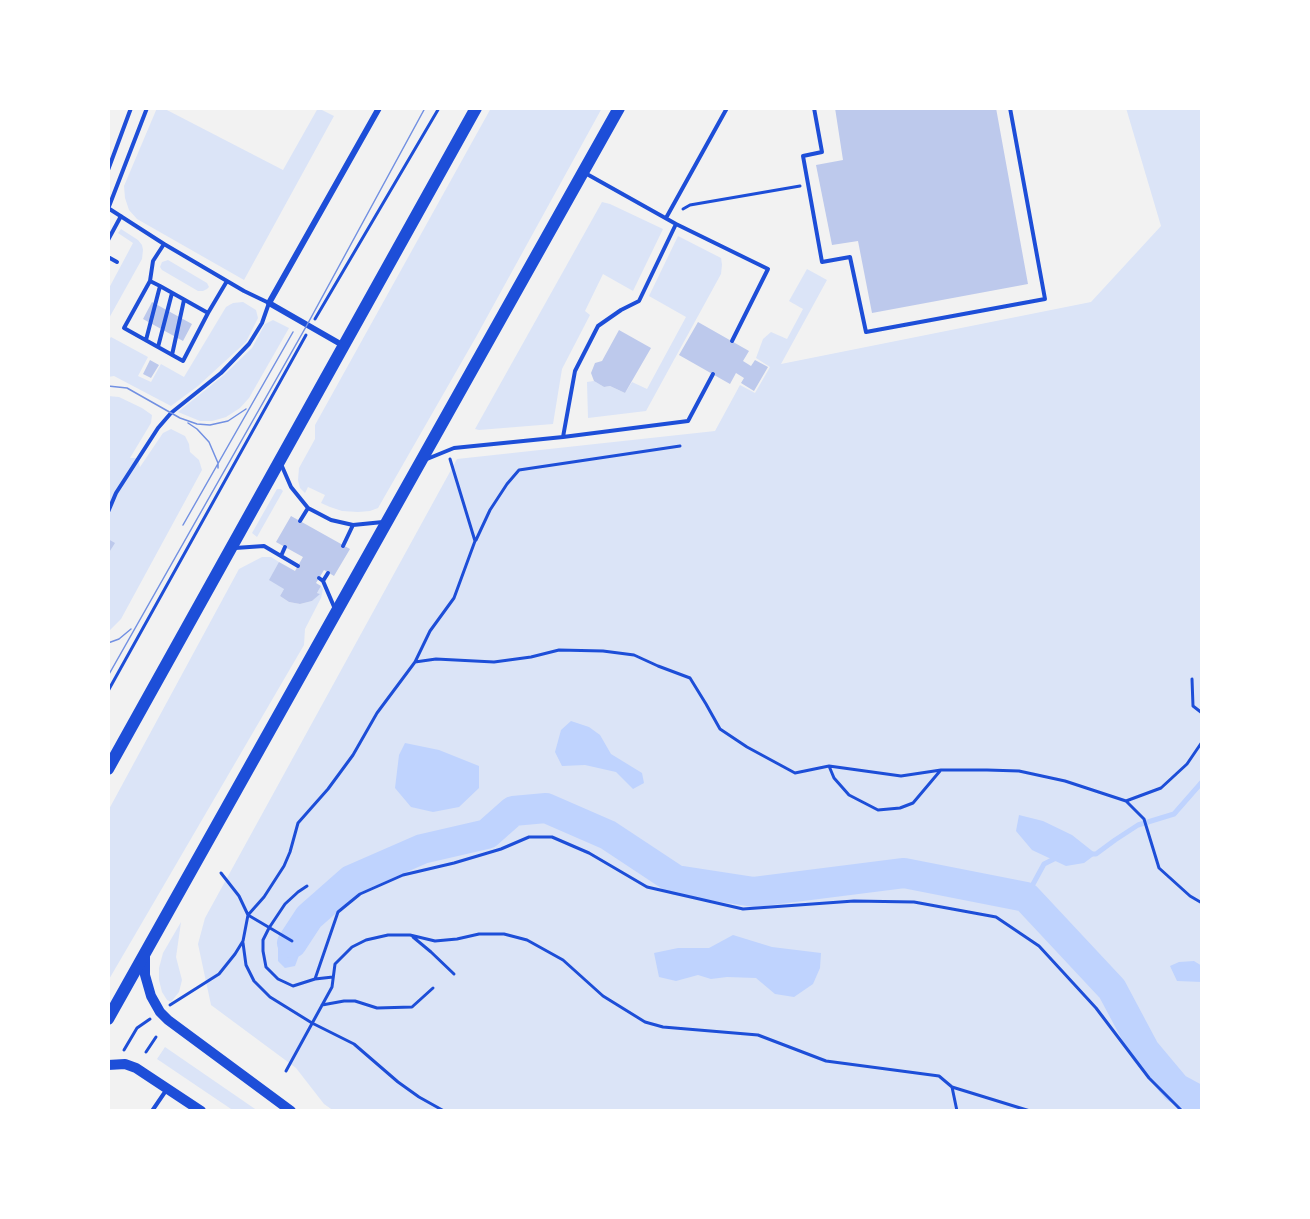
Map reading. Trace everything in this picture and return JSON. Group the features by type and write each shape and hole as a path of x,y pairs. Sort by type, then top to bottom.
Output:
{"main road":[{"path":"108,769 476,108"},
{"path":"108,1019 619,108"},
{"path":"145,954 145,975 151,996 160,1012 291,1111"},
{"path":"112,1064 125,1064 136,1068 201,1111"}],"street":[{"path":"344,346 269,303 379,108"}],"lane":[{"path":"108,170 131,108"},
{"path":"108,512 116,493 158,428 171,413 221,373 249,344 262,323 269,303 164,244 108,208 147,108"},
{"path":"666,218 727,108"},
{"path":"814,108 822,152 802,156 822,262 850,257 866,332 1045,299 1010,108"},
{"path":"583,172 676,224 768,269 732,341"},
{"path":"108,240 121,216"},
{"path":"563,437 575,371 598,326 621,310 639,302 676,224"},
{"path":"164,244 153,261 150,280 124,328 183,361 227,281"},
{"path":"108,257 117,262"},
{"path":"150,280 208,313"},
{"path":"146,340 160,286"},
{"path":"158,347 172,293"},
{"path":"172,355 184,300"},
{"path":"420,461 454,448 687,421 713,374"},
{"path":"280,460 291,488 308,507 331,520 353,525 387,522"},
{"path":"300,521 308,507"},
{"path":"343,546 353,525"},
{"path":"231,548 264,546 298,566"},
{"path":"280,556 285,547"},
{"path":"328,573 321,580 337,612"},
{"path":"152,1111 167,1089"}],"path":[{"path":"108,691 310,327 439,108"},
{"path":"666,218 690,205 808,185"},
{"path":"444,1111 398,1082 354,1044 312,1023 270,997 254,981 246,965 243,941 248,915 264,897 284,866 298,823 347,764 377,713 415,662 430,631 454,598 475,541 490,510 519,470 680,446"},
{"path":"450,457 475,541"},
{"path":"415,662 436,659 494,662 531,657 559,650 603,651 634,655 690,678 720,729 747,747 795,773 829,766 901,776 941,770 1019,771 1065,781 1126,801 1144,819 1159,868 1190,896 1202,903"},
{"path":"1192,679 1193,706 1202,713"},
{"path":"1126,801 1161,788 1187,764 1202,742"},
{"path":"829,766 834,778 849,795 878,810 900,808 913,803 941,770"},
{"path":"315,979 338,912 360,894 403,875 501,849 529,837 552,837 590,853 647,887 743,909 854,901 914,902 996,917 1039,946 1096,1008 1149,1078 1182,1111"},
{"path":"221,873 238,896 248,915 292,941"},
{"path":"307,886 292,897 269,928 263,940 266,967 278,979 293,986 315,979 333,977"},
{"path":"286,1071 332,987 335,964 352,947 366,940 388,935 410,935 435,941 479,934 504,934 527,940 563,960 603,996 645,1022 663,1027 758,1035 826,1061 939,1076 952,1087 1030,1111"},
{"path":"410,935 454,974"},
{"path":"112,1064 137,1028 219,974 243,941"},
{"path":"322,1005 355,1001 377,1008 412,1007 433,988"},
{"path":"146,1052 156,1037"},
{"path":"952,1087 957,1111"}],"shaded area":[{"path":"157,108 163,108 283,170 318,108 334,116 244,280 137,219 129,210 124,186"},
{"path":"491,108 602,108 476,337 378,508 358,512 342,511 330,507 321,503 325,495 308,487 305,493 300,488 298,480 299,468 315,439 315,425"},
{"path":"1126,108 1202,108 1202,1111 334,1111 324,1104 296,1068 211,1005 198,944 205,918 457,459 715,431 740,385 755,393 770,367 756,358 763,339 771,332 787,339 803,309 789,301 807,269 827,280 781,364 1091,302 1161,226"},
{"path":"602,202 663,229 633,291 603,274 585,311 590,315 562,369 553,424 475,429"},
{"path":"121,229 142,245 142,259 108,320 108,290 133,243 118,233"},
{"path":"678,236 721,258 721,274 646,411 588,418 587,382 594,381 604,387 610,386 625,393 632,382 647,389 686,317 649,296"},
{"path":"168,260 207,283 209,287 198,291 162,270 160,267 162,262"},
{"path":"243,302 256,310 258,318 246,342 198,386 171,406 114,376 108,377 108,341 111,337 148,357 138,376 151,382 161,364 184,377 226,307 233,303"},
{"path":"273,320 289,328 249,398 240,408 226,417 212,421 200,421 178,412 224,375 252,348 265,324"},
{"path":"108,396 119,397 152,415 151,423 130,458 138,458 140,467 163,433 171,429 185,436 190,452 199,460 202,470 121,619 108,632"},
{"path":"277,489 283,491 257,537 252,533"},
{"path":"262,557 271,557 279,562 284,589 280,596 289,602 300,604 312,601 319,594 317,593 321,586 323,589 321,598 305,629 304,645 108,981 108,811 239,569"},
{"path":"181,922 176,957 182,980 179,992 171,1002 162,992 159,968 163,953"},
{"path":"165,1047 258,1111 234,1111 157,1059"}],"water":[{"path":"571,721 589,727 600,735 611,754 642,773 644,783 633,789 616,772 585,765 562,766 555,752 561,730"},
{"path":"405,743 439,750 479,766 479,788 459,807 433,812 411,807 395,788 399,755"},
{"path":"1019,815 1043,821 1072,835 1096,854 1084,863 1066,866 1032,850 1016,831"},
{"path":"309,917 304,942 295,966 285,968 278,961 278,947 298,921"},
{"path":"733,935 772,947 821,953 820,968 813,984 794,997 775,994 756,978 711,979 698,975 676,981 659,977 654,953 678,948 709,948"},
{"path":"1194,961 1202,966 1202,982 1177,981 1170,966 1179,962"}],"building":[{"path":"835,108 996,108 1028,284 872,313 858,241 832,245 816,165 843,160"},
{"path":"152,302 192,324 183,341 143,319"},
{"path":"698,322 749,351 743,361 751,366 755,360 768,367 754,391 741,383 744,378 736,373 730,384 679,355"},
{"path":"619,330 651,348 625,393 610,386 604,387 594,381 591,373 595,363 602,361"},
{"path":"150,360 159,365 151,378 143,374"},
{"path":"291,516 350,549 334,576 324,570 316,583 321,586 317,593 320,594 312,601 300,604 289,602 280,596 284,589 269,580 279,562 295,571 303,557 276,542"},
{"path":"108,539 115,543 108,554"}],"waterway":[{"path":"1091,854 1096,854 1138,825 1174,814 1202,782"},
{"path":"292,943 309,917 351,880 422,849 487,834 513,811 546,808 608,835 676,880 754,892 904,873 1026,897 1112,989 1145,1051 1176,1088 1202,1102"},
{"path":"1026,897 1044,864 1058,857"}],"tram line":[{"path":"108,676 307,325 425,108"},
{"path":"183,525 293,332"},
{"path":"108,386 127,388 180,418 197,424 210,425 228,421 246,409"},
{"path":"188,423 209,442 218,468"},
{"path":"108,643 119,639 131,629"}]}
